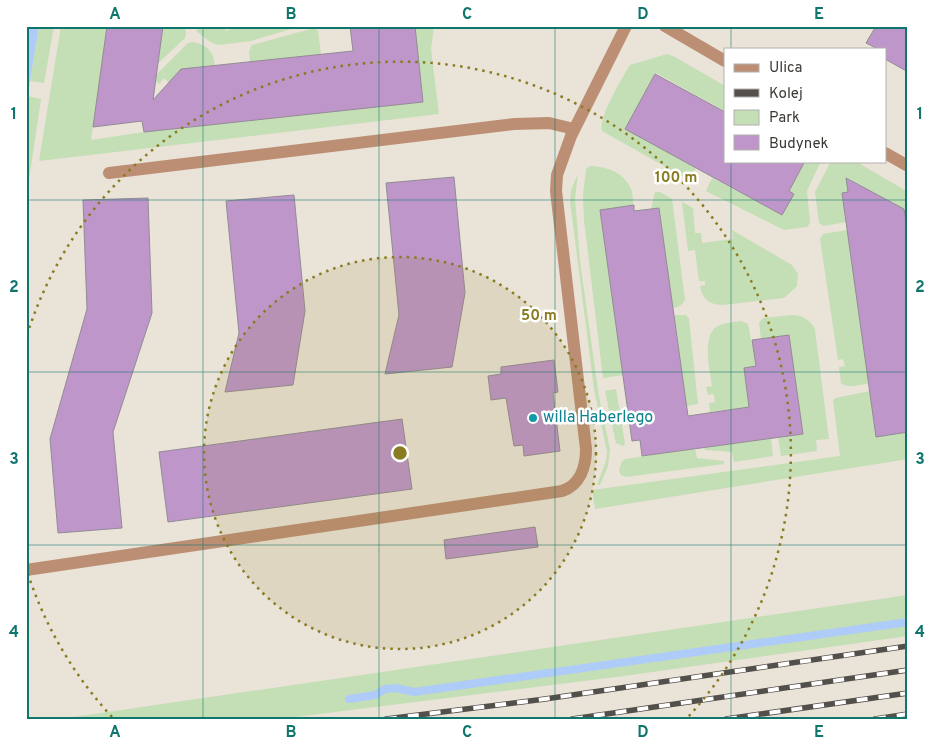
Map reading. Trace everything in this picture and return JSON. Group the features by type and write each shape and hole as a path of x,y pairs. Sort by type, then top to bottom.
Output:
{"street":[{"path":"29,569 562,491 575,484 584,464 586,449 556,191 557,175 574,128 626,26"},
{"path":"665,26 724,60"},
{"path":"109,173 514,124 549,123 574,128"},
{"path":"886,154 908,166"}],"green space":[{"path":"39,26 54,26 44,83 30,81"},
{"path":"61,26 107,26 91,140 144,132 423,102 415,26 434,26 431,49 439,114 39,161"},
{"path":"163,26 185,26 185,38 153,68 152,39 161,40"},
{"path":"202,26 224,26 226,31 237,26 301,26 251,41 218,45 210,42 196,31"},
{"path":"314,28 318,31 321,55 250,62 249,51 252,45"},
{"path":"194,42 203,45 209,50 215,65 188,68 189,80 169,83 164,78 159,84 153,78 188,43"},
{"path":"667,54 724,85 724,110 656,73 625,129 696,168 689,180 602,131 607,108 630,65"},
{"path":"28,96 41,99 26,200 26,105"},
{"path":"804,162 821,162 807,191 810,223 807,227 784,230 706,191 712,178 782,215 794,194 789,190"},
{"path":"830,162 857,162 908,192 908,235 904,209 847,178 848,192 842,193 846,222 824,226 819,223 815,192"},
{"path":"590,166 601,167 617,173 626,180 633,198 633,205 600,210 623,375 603,378 584,220 583,196 586,169"},
{"path":"578,174 575,198 580,261 599,397 610,449 608,466 600,485 597,485 606,461 607,452 594,389 570,201 571,190"},
{"path":"655,192 660,192 672,199 685,300 680,306 673,308 659,208 651,209"},
{"path":"682,202 693,208 695,233 701,233 702,243 733,239 732,230 792,265 798,274 797,286 784,298 723,305 714,304 707,300 701,291 700,286 705,285 705,281 699,281 695,250 688,251"},
{"path":"847,230 869,383 851,386 841,383 839,367 845,366 843,359 838,360 820,239 823,234"},
{"path":"674,315 686,315 689,319 698,404 687,406"},
{"path":"793,315 806,319 815,330 829,439 816,440 817,451 781,456 778,437 803,433 789,335 761,339 759,323 763,318"},
{"path":"741,321 748,324 756,366 744,368 749,407 710,412 709,403 715,402 714,394 708,395 706,387 712,386 708,353 710,337 713,330 718,326"},
{"path":"616,389 625,444 623,446 616,443 605,391"},
{"path":"870,391 876,436 908,432 908,459 595,509 592,490 840,456 833,401 835,398"},
{"path":"771,438 773,456 734,462 732,452 705,450 704,447"},
{"path":"695,449 697,458 724,461 724,464 626,477 621,475 619,470 622,461 625,459"},
{"path":"908,595 908,636 624,676 279,719 60,719"}],"water":[{"path":"26,26 39,26 26,105"}],"building":[{"path":"107,26 163,26 153,100 181,69 353,51 350,26 415,26 423,102 144,132 142,121 93,127"},
{"path":"876,26 908,26 908,72 886,60 886,48 876,48 866,43"},
{"path":"655,74 724,111 724,162 804,162 789,191 794,194 782,215 625,129"},
{"path":"454,177 465,293 452,367 385,374 399,315 386,183"},
{"path":"846,178 904,209 908,236 908,432 876,437 842,193 848,192"},
{"path":"294,195 305,311 293,385 225,392 239,333 226,201"},
{"path":"148,198 152,313 113,432 122,528 58,533 50,439 87,309 83,200"},
{"path":"634,205 634,211 659,208 688,416 749,407 744,368 756,366 752,340 789,335 803,434 642,456 640,440 632,441 600,210"},
{"name":"willa Haberlego","path":"554,360 558,392 553,393 560,451 524,456 523,445 514,446 506,398 491,400 488,376 501,374 501,367"},
{"path":"402,419 412,489 168,522 159,452"},
{"path":"535,527 538,547 446,559 444,540"}],"waterway":[{"path":"349,699 375,695 385,689 396,688 414,692 908,622"}],"railway":[{"path":"386,719 545,699 908,646"},
{"path":"572,719 908,670"},
{"path":"726,719 908,693"},
{"path":"875,719 908,714"}],"place":[{"name":"willa Haberlego","path":"533,418"}]}
